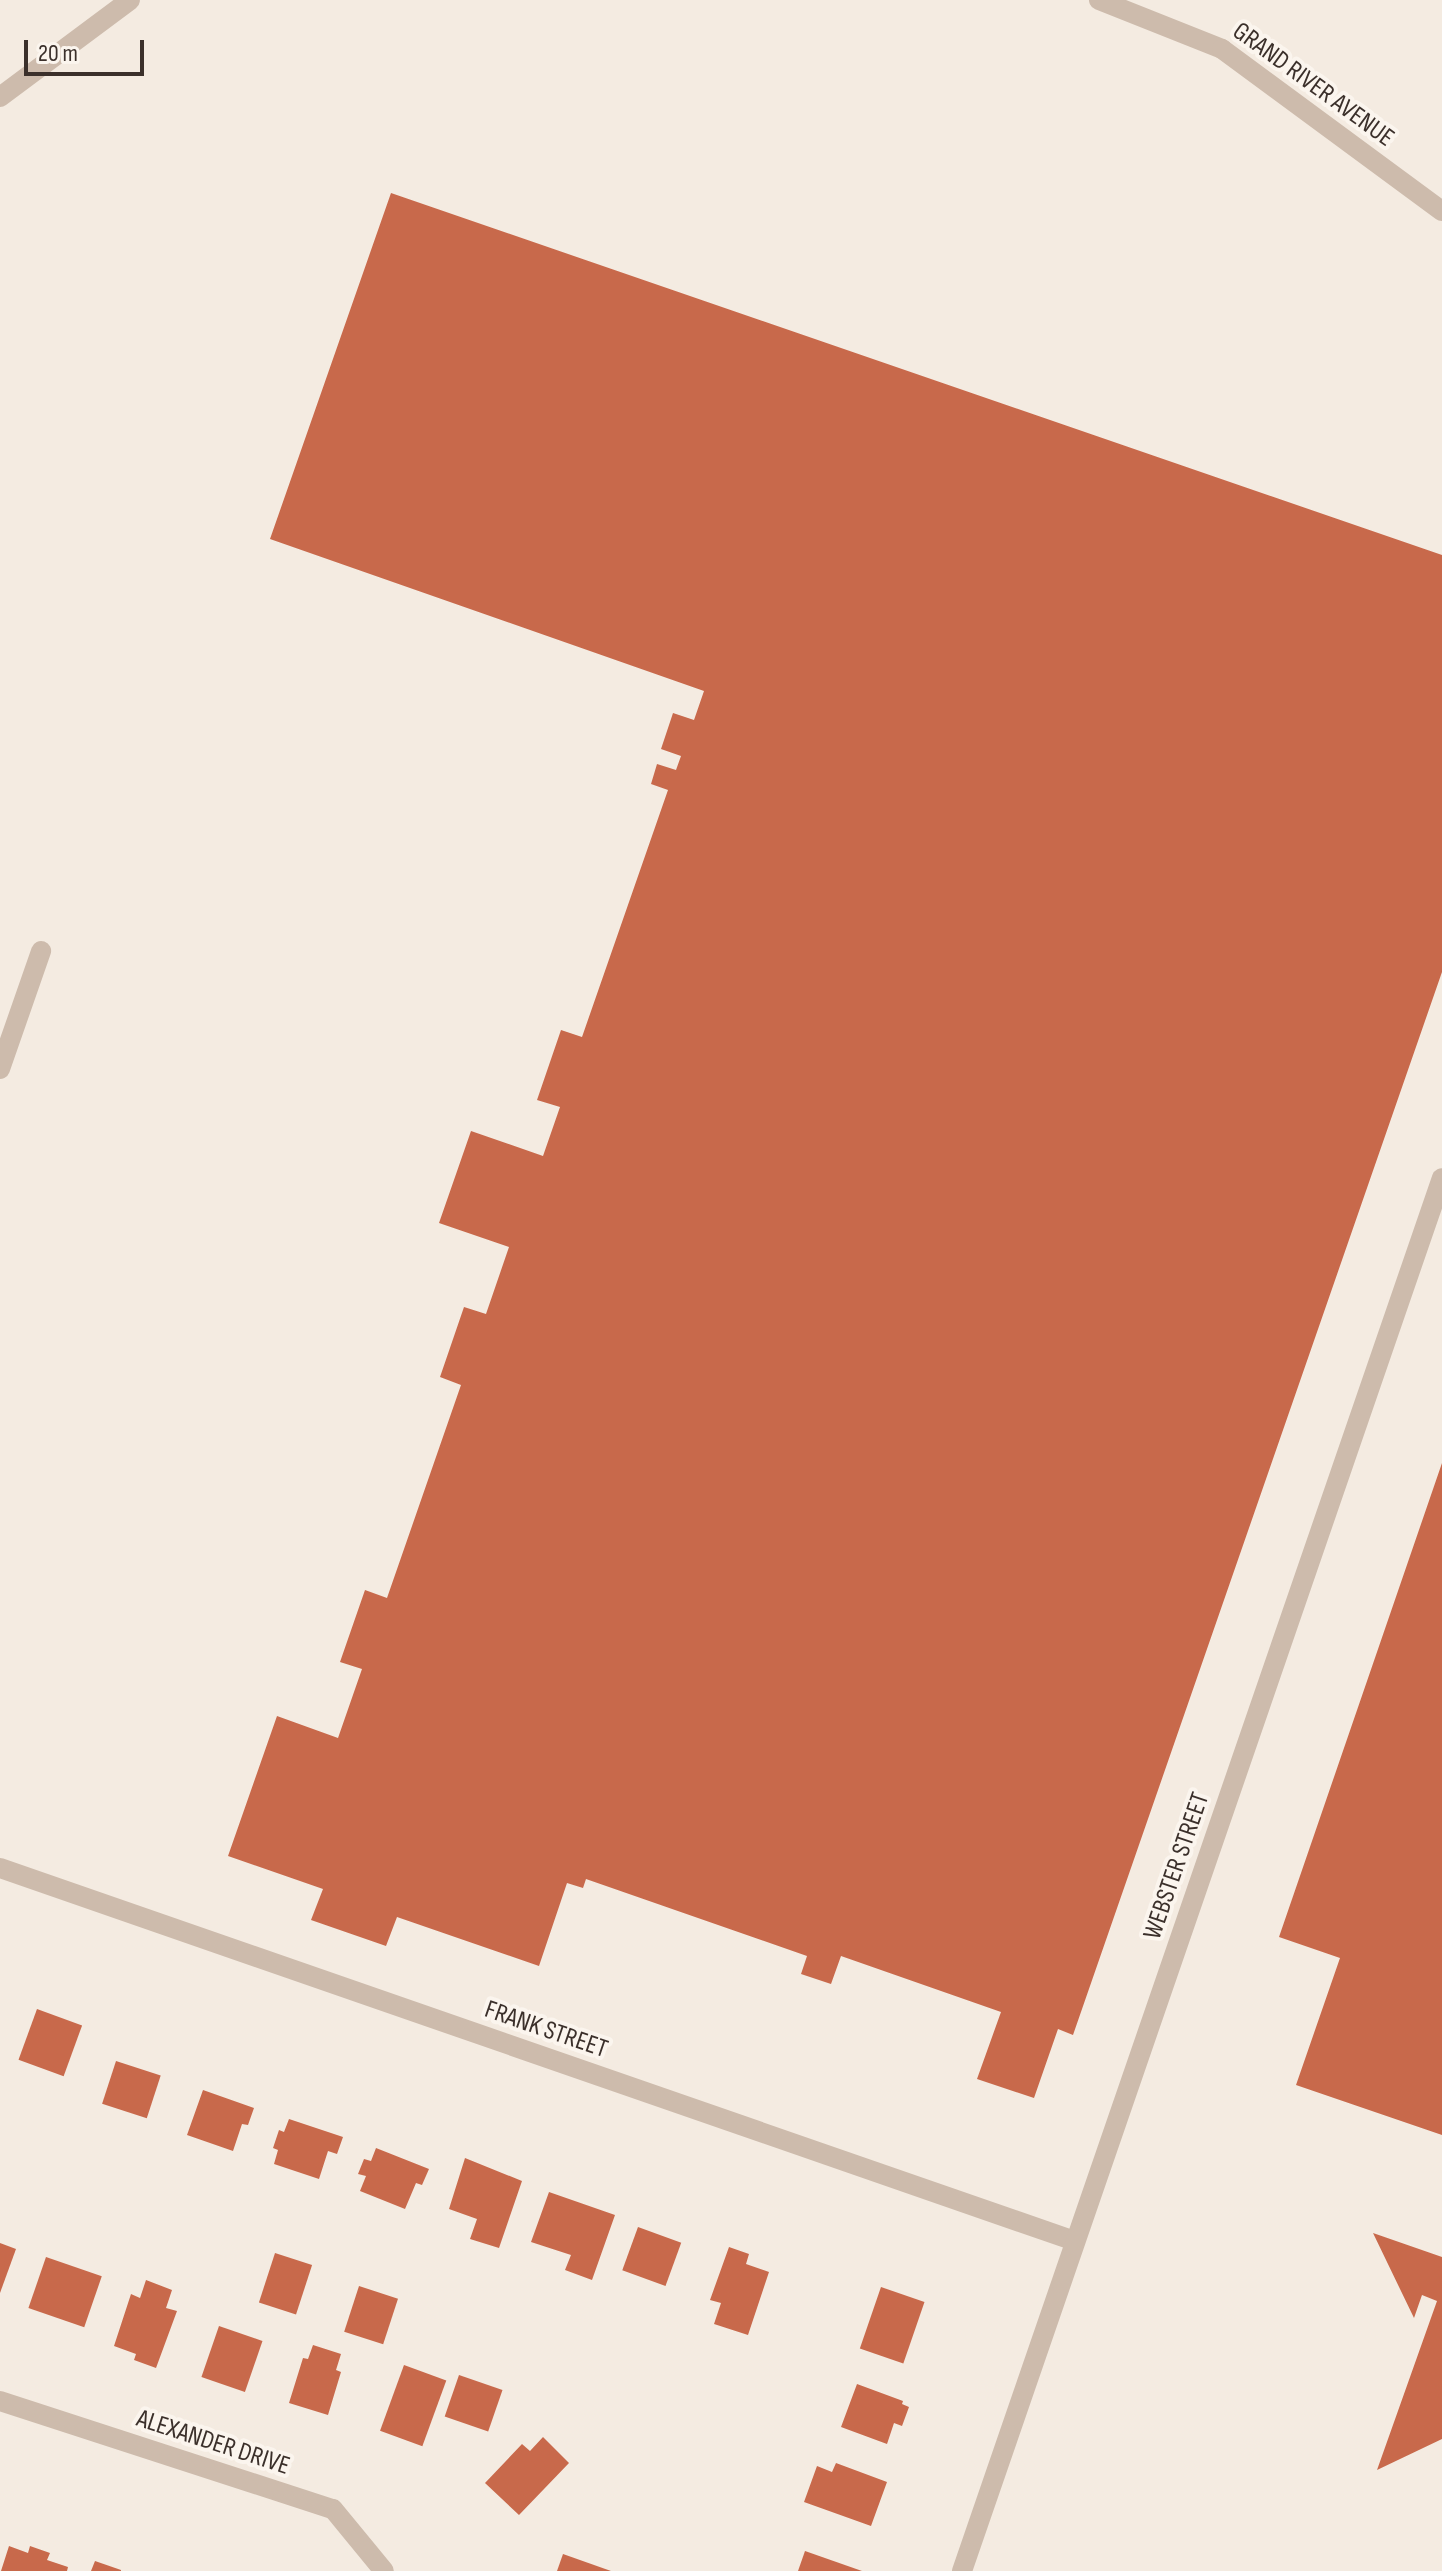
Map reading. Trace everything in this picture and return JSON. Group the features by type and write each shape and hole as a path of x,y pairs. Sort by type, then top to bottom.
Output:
{"street":[{"path":"0,97 130,0"},
{"name":"GRAND RIVER AVENUE","path":"1099,0 1222,49 1442,211"},
{"path":"0,1069 41,951"},
{"name":"WEBSTER STREET","path":"962,2571 1442,1178"},
{"name":"FRANK STREET","path":"0,1868 1075,2241"},
{"name":"ALEXANDER DRIVE","path":"0,2401 333,2509 384,2571"}],"building":[{"path":"391,193 1442,555 1442,972 1073,2035 1058,2029 1034,2098 977,2079 1001,2012 841,1956 831,1984 801,1974 807,1956 586,1879 583,1888 567,1883 539,1966 397,1917 386,1946 311,1920 323,1889 228,1856 277,1716 338,1738 362,1669 340,1662 365,1590 387,1598 461,1385 440,1377 464,1307 486,1314 509,1247 439,1223 471,1131 543,1156 560,1107 537,1100 561,1030 582,1037 668,790 651,784 657,764 676,770 681,756 661,749 673,713 694,720 704,691 270,539"},
{"path":"1442,1463 1442,2135 1296,2085 1340,1958 1279,1937"},
{"path":"37,2009 82,2025 64,2076 19,2060"},
{"path":"116,2061 161,2076 147,2118 102,2104"},
{"path":"203,2090 254,2108 248,2125 242,2124 233,2151 187,2135"},
{"path":"289,2119 343,2137 337,2154 328,2151 319,2179 274,2164 278,2150 273,2148 279,2130 284,2132"},
{"path":"376,2148 429,2169 422,2185 416,2183 405,2209 360,2191 366,2176 358,2174 364,2159 371,2161"},
{"path":"465,2158 522,2181 499,2248 470,2239 477,2219 449,2209"},
{"path":"549,2192 615,2215 592,2280 565,2270 571,2255 531,2242"},
{"path":"638,2227 681,2243 665,2286 622,2270"},
{"path":"1373,2233 1442,2257 1442,2439 1377,2470 1437,2301 1422,2295 1414,2318"},
{"path":"0,2243 16,2249 0,2293"},
{"path":"729,2247 749,2254 746,2264 769,2272 748,2335 714,2324 721,2303 710,2300"},
{"path":"275,2253 312,2265 296,2315 259,2302"},
{"path":"46,2257 102,2276 84,2327 28,2308"},
{"path":"146,2280 172,2290 166,2308 177,2311 156,2368 134,2360 136,2354 114,2346 131,2294 140,2298"},
{"path":"359,2286 398,2299 383,2344 344,2332"},
{"path":"881,2287 924,2302 903,2363 860,2348"},
{"path":"219,2326 262,2341 245,2392 201,2377"},
{"path":"313,2345 341,2354 336,2370 341,2372 328,2415 289,2403 303,2358 308,2359"},
{"path":"404,2365 446,2380 422,2446 380,2431"},
{"path":"459,2375 502,2390 488,2432 445,2417"},
{"path":"857,2384 903,2401 902,2404 909,2407 902,2426 894,2423 887,2444 841,2427"},
{"path":"543,2437 569,2463 519,2515 485,2483 522,2444 530,2451"},
{"path":"836,2463 887,2482 871,2526 804,2502 817,2466 832,2472"},
{"path":"9,2546 28,2553 30,2546 50,2553 47,2560 68,2567 67,2571 1,2571"},
{"path":"805,2551 862,2571 798,2571"},
{"path":"563,2554 611,2571 557,2571"},
{"path":"95,2561 121,2570 121,2571 91,2571"}]}
